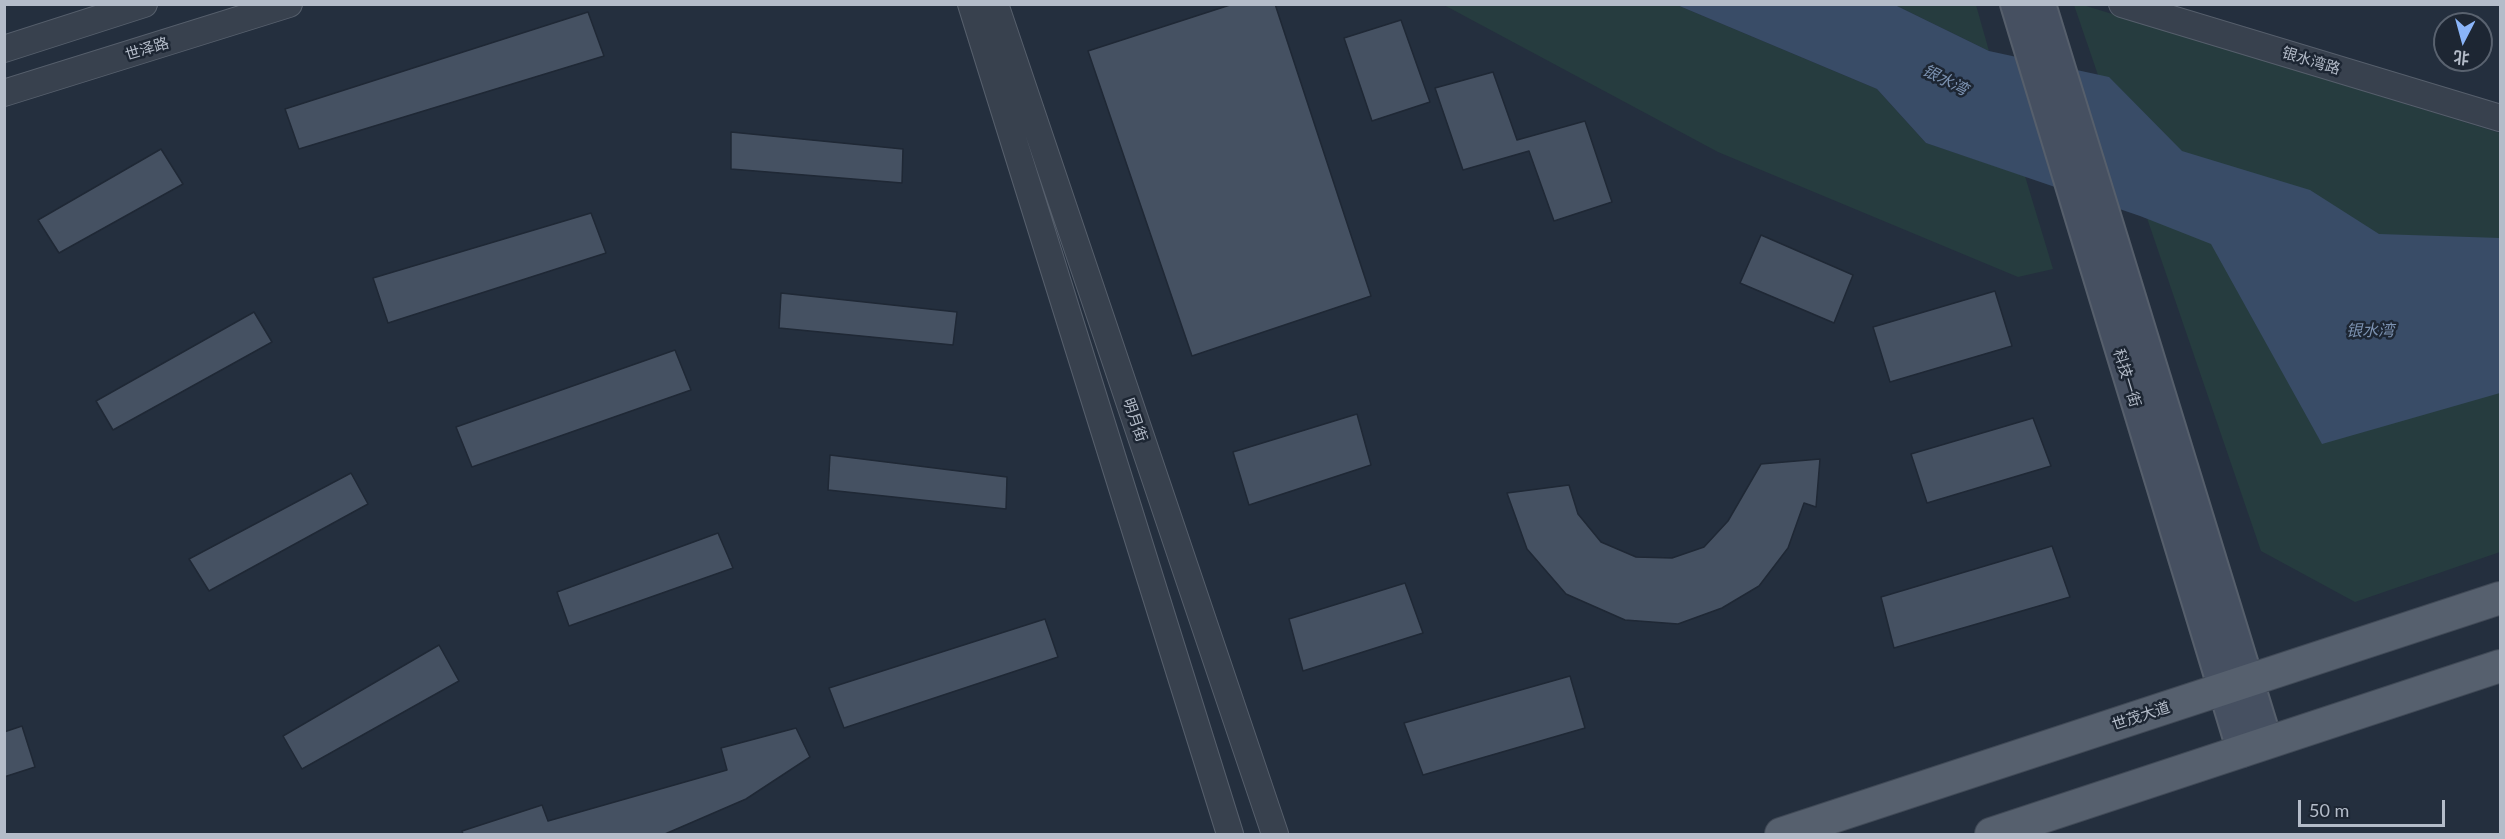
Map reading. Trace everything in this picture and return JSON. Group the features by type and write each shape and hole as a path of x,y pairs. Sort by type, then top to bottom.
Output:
{"main road":[{"name":"科技一街","path":"2015,4 2109,275 2255,747"},
{"name":"科技一街","path":"2041,4 2109,275"},
{"name":"世茂大道","path":"1781,834 2500,598"},
{"path":"1991,834 2500,666"}],"street":[{"path":"4,48 144,4"},
{"name":"世泽路","path":"4,93 289,4"},
{"path":"971,4 1230,834"},
{"name":"明月街","path":"995,4 1275,834"},
{"name":"银水湾路","path":"2122,4 2500,118"}],"green space":[{"path":"1444,5 1677,5 1877,89 1926,143 2025,176 2053,269 2018,277 1718,152"},
{"path":"1895,5 1976,5 1989,51"},
{"path":"2074,5 2083,5 2500,133 2500,552 2355,602 2261,551"}],"water":[{"name":"银水湾","path":"1677,5 1895,5 1989,51 2109,77 2182,151 2310,190 2379,234 2500,238 2500,393 2322,444 2211,244 2140,216 1926,143 1877,89"}],"building":[{"path":"1233,4 1275,4 1371,296 1192,356 1088,51"},
{"path":"588,12 604,56 299,149 285,109"},
{"path":"1401,20 1430,102 1372,121 1344,38"},
{"path":"1493,72 1517,140 1585,121 1612,202 1554,221 1529,151 1463,170 1435,88"},
{"path":"731,132 903,149 902,183 731,169"},
{"path":"161,149 183,184 59,253 38,220"},
{"path":"591,213 606,253 388,323 373,278"},
{"path":"1761,235 1853,275 1834,323 1740,283"},
{"path":"1995,291 2012,346 1890,382 1873,327"},
{"path":"781,293 957,312 953,345 779,328"},
{"path":"254,312 272,342 113,430 96,401"},
{"path":"675,350 691,390 472,467 456,427"},
{"path":"1357,414 1371,465 1249,505 1233,452"},
{"path":"2033,418 2051,466 1927,503 1911,454"},
{"path":"830,455 1007,477 1006,509 828,490"},
{"path":"1820,459 1816,507 1804,503 1788,548 1759,586 1722,608 1678,624 1625,620 1566,594 1527,549 1507,493 1569,485 1578,514 1601,542 1636,557 1672,558 1704,547 1728,521 1761,464"},
{"path":"351,473 368,504 209,591 189,559"},
{"path":"718,533 733,568 569,626 557,592"},
{"path":"2052,546 2070,597 1894,648 1881,597"},
{"path":"1405,583 1423,633 1303,671 1289,619"},
{"path":"1045,619 1058,657 844,728 829,688"},
{"path":"439,645 459,681 302,769 283,736"},
{"path":"1570,676 1585,728 1423,775 1404,723"},
{"path":"22,726 35,767 4,777 4,732"},
{"path":"796,728 810,757 746,799 665,834 463,834 462,831 542,805 548,821 727,770 721,748"}]}
